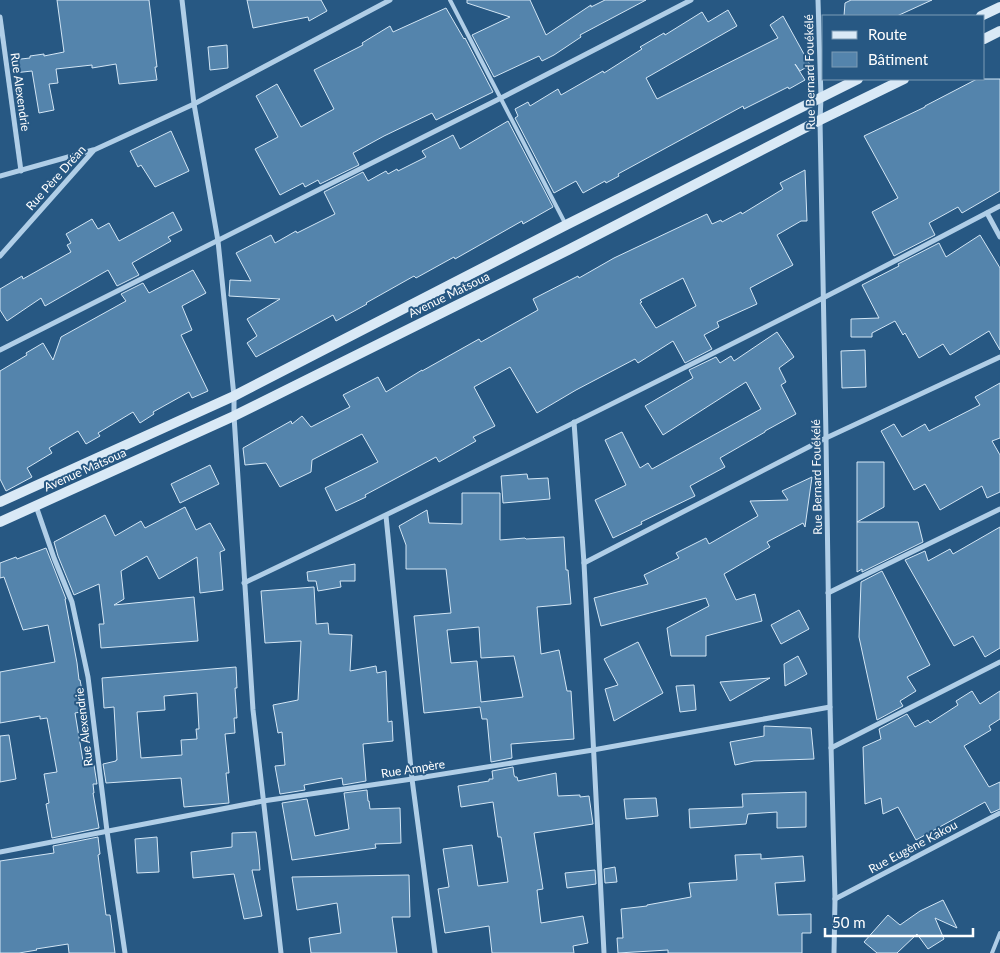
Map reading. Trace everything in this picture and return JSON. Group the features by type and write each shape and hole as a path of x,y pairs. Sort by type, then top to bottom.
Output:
{"street":[{"path":"182,0 194,104 218,241 234,396 253,710 281,953"},
{"name":"Rue Père Dréan","path":"0,256 94,150 194,104 380,2 390,0"},
{"path":"0,350 501,98 691,0"},
{"name":"Rue Bernard Fouékélé","path":"818,0 835,899 834,953"},
{"path":"983,15 1000,7"},
{"name":"Rue Alexendrie","path":"0,17 20,171"},
{"path":"985,38 1000,31"},
{"name":"Avenue Matsoua","path":"0,502 234,396 566,225 856,80"},
{"name":"Avenue Matsoua","path":"0,522 234,416 568,250 820,120 902,80"},
{"path":"0,176 94,150"},
{"path":"244,583 386,516 823,298 1000,206"},
{"path":"987,213 1000,237"},
{"path":"584,563 826,438 1000,357"},
{"path":"574,422 584,563 604,953"},
{"name":"Rue Alexendrie","path":"36,506 72,602 86,668 125,953"},
{"path":"828,593 1000,509"},
{"path":"386,516 412,779 434,953"},
{"path":"831,748 1000,662"},
{"name":"Rue Ampère","path":"0,852 264,801 593,750 830,707"},
{"name":"Rue Eugène Kakou","path":"835,899 1000,813"}],"lane":[{"path":"450,0 566,225"},
{"path":"992,953 1000,933"}],"building":[{"path":"57,0 149,0 157,80 119,84 116,64 92,68 92,65 56,69 58,83 49,84 54,110 39,113 32,71 14,73 12,60 64,52"},
{"path":"247,0 321,0 327,11 309,21 308,17 253,28"},
{"path":"467,0 530,0 546,35 591,5 591,7 605,0 646,0 580,35 581,37 554,55 542,61 539,56 494,77 472,35 510,17 467,3"},
{"path":"851,0 932,0 899,15 844,15 845,3"},
{"path":"446,8 465,38 493,92 436,120 432,113 384,136 353,153 359,165 320,184 318,180 305,187 303,183 280,195 255,149 278,137 256,96 277,84 301,127 334,109 314,70 363,45 362,43 390,26 393,32"},
{"path":"728,10 737,26 646,78 657,99 778,38 770,25 783,16 810,65 800,71 795,64 805,80 744,109 743,106 618,174 619,176 606,183 605,181 583,193 576,181 554,193 515,118 518,116 515,109 528,102 530,106 558,89 561,95 603,71 604,73 642,49 640,47 664,33 665,35 702,12 708,22"},
{"path":"227,45 228,68 210,70 208,47"},
{"path":"1000,79 1000,191 962,213 958,207 929,223 935,235 894,256 872,212 898,198 864,136 975,80"},
{"path":"508,121 553,207 523,224 522,221 455,259 454,257 416,278 414,276 336,321 333,315 256,357 247,343 257,336 247,319 280,299 229,296 230,280 251,281 236,253 271,235 275,243 296,231 297,233 335,214 324,192 363,172 368,181 386,171 388,174 397,169 398,171 426,157 422,151 453,135 460,149"},
{"path":"171,131 189,171 155,187 141,165 138,167 130,151"},
{"path":"805,170 807,221 801,221 777,235 793,265 750,288 757,304 717,322 719,327 704,335 712,349 685,363 673,341 638,363 635,359 537,413 510,367 474,387 495,426 473,437 476,441 439,462 436,457 365,495 366,497 336,511 325,488 378,462 362,434 312,460 311,472 280,487 266,463 245,465 243,448 291,421 292,424 302,416 311,427 350,407 343,395 378,377 386,392 479,339 481,342 538,310 533,299 707,214 712,224 721,220 722,222 741,212 742,214 783,189 780,183","holes":["683,278 696,306 656,328 640,300"]},
{"path":"173,212 182,230 168,237 171,241 132,263 139,275 117,286 108,270 45,306 41,298 7,321 0,310 0,289 22,276 23,279 71,252 67,245 71,243 66,234 92,219 98,229 109,223 119,241"},
{"path":"980,235 1000,268 1000,350 989,331 950,355 943,344 919,358 905,333 903,335 895,321 872,333 872,337 851,337 851,319 879,318 862,285 939,243 946,257"},
{"path":"193,270 206,293 182,306 192,330 181,335 208,391 192,398 189,392 153,412 154,414 140,423 133,412 98,433 100,436 86,444 78,431 49,448 52,453 27,468 32,477 6,491 0,479 0,371 43,343 53,360 61,337 126,301 121,294 143,283 149,293"},
{"path":"777,332 794,357 779,368 786,382 781,385 796,414 720,458 725,467 690,486 695,496 613,538 595,500 626,485 605,440 622,432 640,468 648,463 652,469 761,409 746,382 663,435 645,406 693,378 689,370 716,357 720,363 731,356 734,361"},
{"path":"865,350 866,387 842,388 841,351"},
{"path":"1000,383 1000,438 992,441 1000,455 1000,492 987,498 982,486 940,510 925,484 914,490 881,431 894,424 902,437 925,424 929,431 980,405 975,397"},
{"path":"857,462 884,462 884,507 857,522"},
{"path":"210,465 219,484 180,503 171,484"},
{"path":"527,474 528,479 548,478 550,499 503,503 501,476"},
{"path":"812,477 805,527 803,523 767,542 770,547 724,574 736,600 755,594 762,621 706,636 706,656 671,656 667,628 709,606 706,598 601,626 594,598 648,584 644,575 679,558 676,553 706,538 709,544 758,516 750,501 788,500 782,491"},
{"path":"462,493 500,493 500,540 564,537 571,604 537,607 541,654 559,650 567,691 571,691 574,739 511,744 512,758 491,762 487,719 482,719 480,707 424,713 414,616 451,613 446,569 406,569 406,545 399,526 427,510 429,523 462,524","holes":["479,627 481,658 514,656 523,697 481,702 477,661 451,663 447,630"]},
{"path":"185,507 196,530 210,523 225,550 220,552 223,590 200,593 197,557 159,579 147,556 121,571 124,599 114,605 194,597 198,641 101,648 99,624 104,624 99,584 74,595 54,542 105,515 115,536 141,521 145,528"},
{"path":"857,522 918,522 923,542 862,572 862,569 857,572"},
{"path":"1000,527 1000,648 985,657 973,636 954,646 905,560 925,551 928,561 950,549 953,554"},
{"path":"46,548 66,599 86,711 75,713 84,767 94,765 97,784 93,784 93,793 99,828 52,838 46,804 49,803 44,774 57,772 47,718 40,719 40,716 0,723 0,672 55,662 48,625 23,630 4,577 0,578 0,563"},
{"path":"355,564 355,581 340,581 341,587 318,591 316,581 308,581 307,572"},
{"path":"882,571 930,665 907,677 916,691 900,701 903,706 877,720 859,637 861,582"},
{"path":"314,587 316,624 328,623 329,634 352,635 350,671 376,666 377,673 386,671 388,722 392,721 393,741 363,744 366,781 343,785 342,778 304,785 305,790 280,794 275,766 285,765 282,732 278,733 273,705 298,700 301,641 265,643 261,591"},
{"path":"799,610 809,629 781,644 771,625"},
{"path":"638,642 663,693 614,721 605,689 618,685 604,659"},
{"path":"798,656 807,674 785,686 784,664"},
{"path":"236,667 237,718 234,718 235,733 225,734 229,773 226,773 229,803 184,807 181,778 106,783 103,764 117,760 114,707 104,708 102,678","holes":["197,693 199,729 196,729 197,739 181,740 182,755 141,758 137,712 165,710 164,696"]},
{"path":"770,678 730,701 720,682"},
{"path":"694,685 696,710 680,712 676,686"},
{"path":"972,691 980,704 1000,691 1000,719 989,726 991,730 964,746 989,787 1000,782 1000,809 991,813 985,802 916,840 898,807 883,814 881,798 865,804 863,747 881,739 879,729 907,714 915,727 928,720 930,723 958,705 956,701"},
{"path":"764,726 811,728 814,759 754,761 735,765 730,742 764,736"},
{"path":"9,735 16,779 0,782 0,736"},
{"path":"513,767 514,775 518,781 556,773 558,796 589,796 593,824 534,833 543,889 537,890 541,923 583,916 588,943 573,946 574,953 492,953 489,926 445,933 438,889 449,887 443,849 472,845 478,886 508,882 501,837 498,837 493,802 461,807 458,786 489,781 489,779 493,779 492,771"},
{"path":"367,790 370,809 400,808 401,843 375,844 376,848 292,860 282,803 307,799 315,836 349,829 344,793"},
{"path":"806,792 806,827 777,828 777,812 748,814 746,824 690,828 689,809 743,807 742,794"},
{"path":"656,798 658,816 626,819 624,799"},
{"path":"256,832 260,870 252,870 262,916 244,919 234,874 193,878 191,852 232,847 232,833"},
{"path":"98,837 100,854 98,855 106,915 110,915 115,953 69,953 68,944 19,953 0,953 0,861 54,853 53,846"},
{"path":"157,837 159,872 137,873 135,839"},
{"path":"761,854 761,859 803,856 805,881 775,883 778,915 811,914 811,933 802,933 802,953 668,953 668,950 618,953 617,938 623,938 621,909 691,897 689,883 737,880 735,855"},
{"path":"615,867 617,882 605,883 604,869"},
{"path":"595,870 596,884 567,888 565,873"},
{"path":"409,875 410,917 392,917 397,953 311,953 309,938 341,933 337,903 297,910 292,877"},
{"path":"943,900 957,928 935,918 944,939 928,949 917,934 897,953 877,953 864,942 888,915 900,925 920,911"}]}
